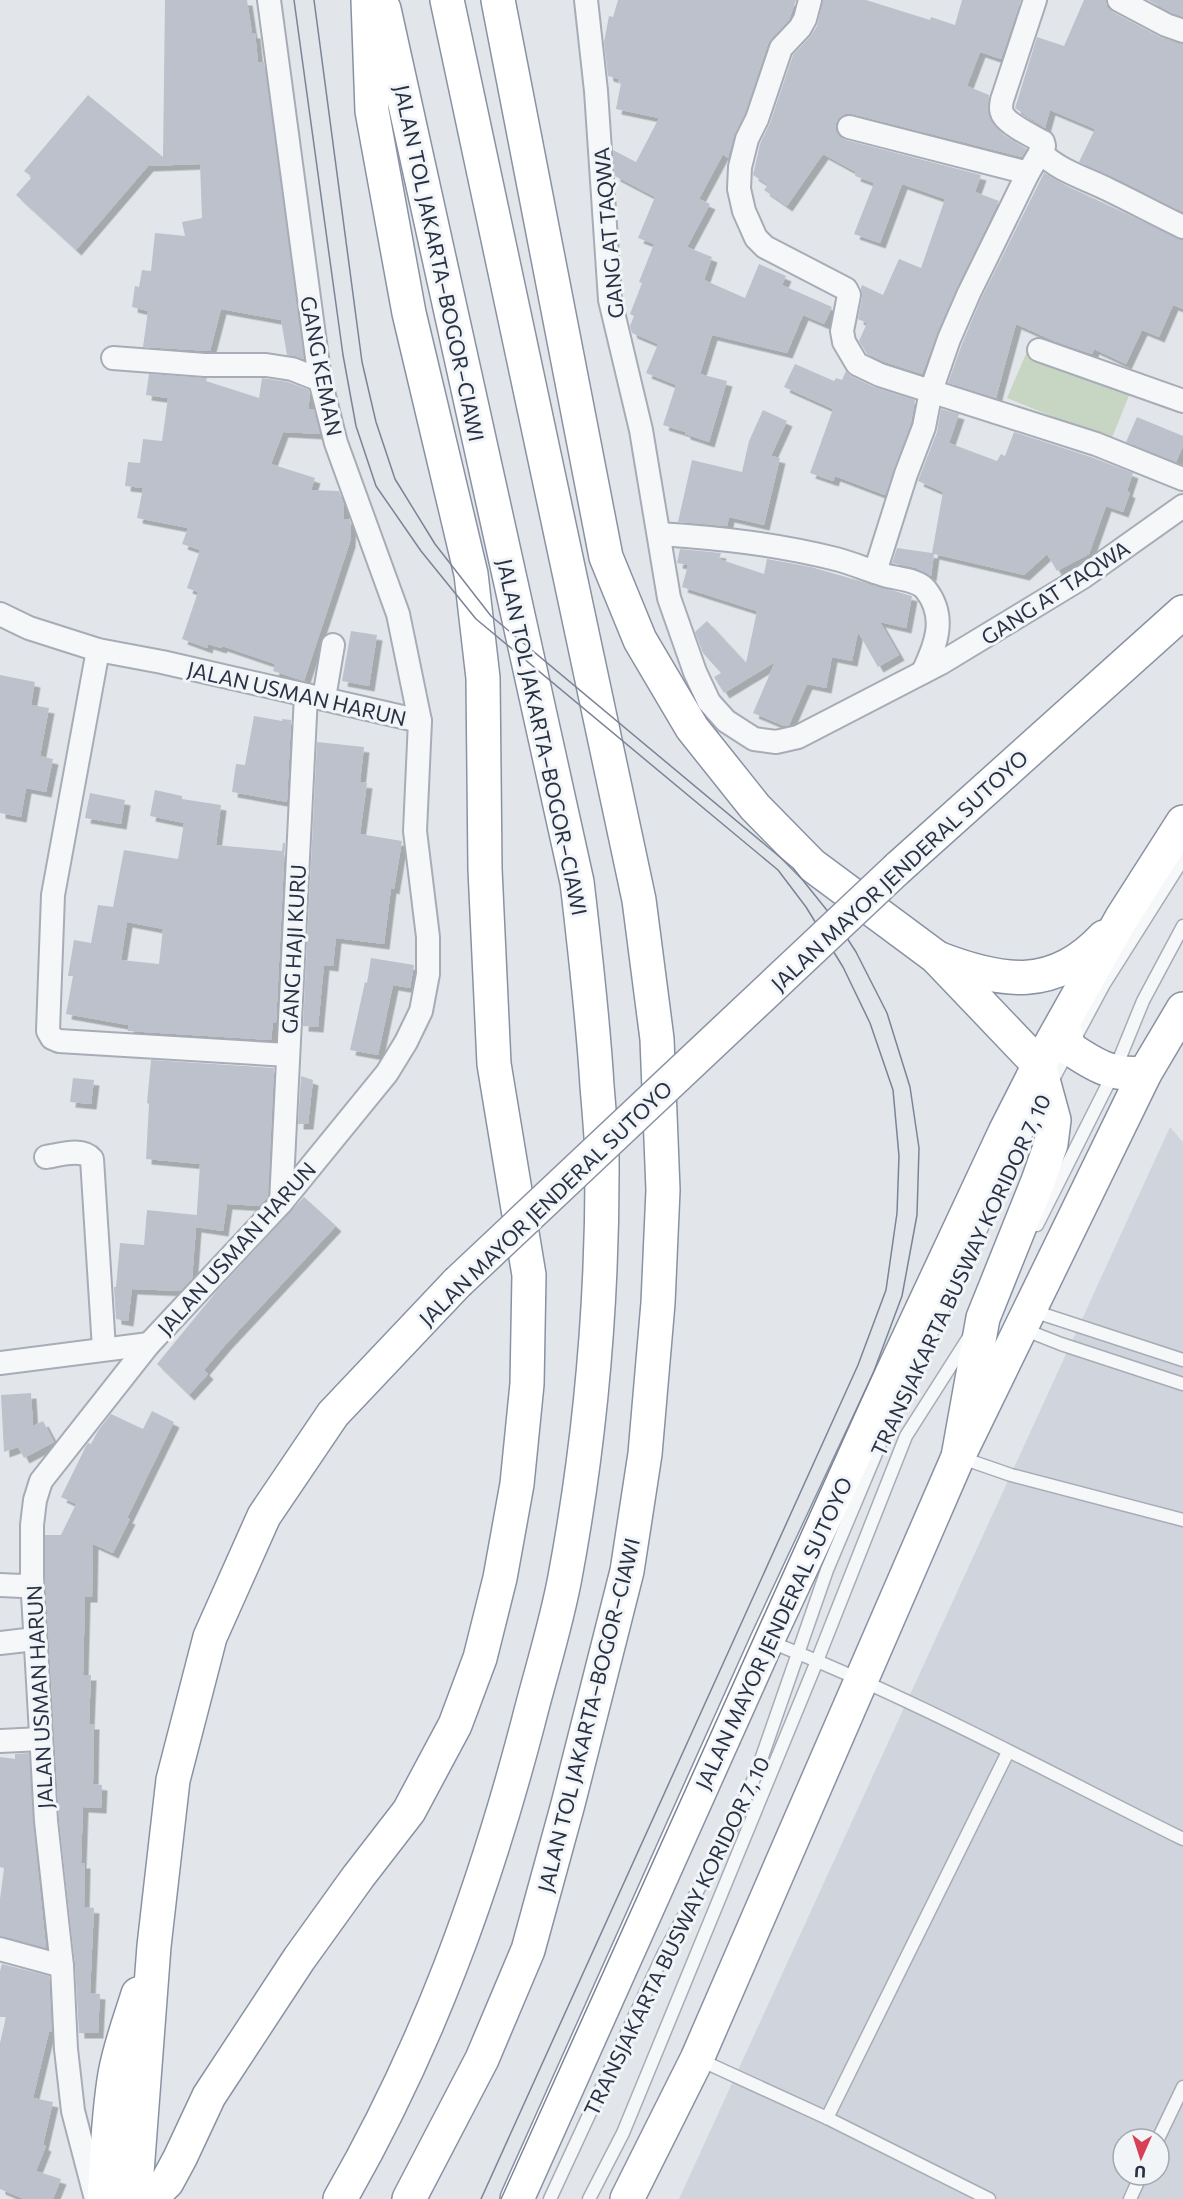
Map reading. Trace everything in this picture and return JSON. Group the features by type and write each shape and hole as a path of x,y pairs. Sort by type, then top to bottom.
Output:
{"highway":[{"path":"148,2199 167,2182 209,2096 299,1959 409,1811 456,1725 480,1658 500,1578 519,1473 527,1384 529,1275 494,1064 485,869 483,678 471,574 409,313 372,111 368,0"},
{"name":"JALAN TOL JAKARTA–BOGOR–CIAWI","path":"340,2199 418,2048 456,1955 486,1872 517,1764 564,1580 579,1486 598,1324 602,1153 592,1007 577,882 382,0"},
{"name":"JALAN TOL JAKARTA–BOGOR–CIAWI","path":"408,2199 483,2059 528,1950 571,1793 627,1571 645,1454 658,1303 663,1190 657,1039 639,900 447,0"},
{"path":"498,0 606,557 640,640 692,728 755,807 812,865 936,957 1043,1078 1054,1120 1050,1144 1038,1181 982,1318 958,1457"},
{"name":"JALAN MAYOR JENDERAL SUTOYO","path":"135,2199 154,1946 173,1780 210,1637 264,1516 333,1414 457,1283 898,868 1183,612"},
{"name":"JALAN MAYOR JENDERAL SUTOYO","path":"517,2199 767,1641 1005,1132 1043,1078 1066,1036 1121,919 1183,822"},
{"path":"936,957 973,971 1004,978 1036,977 1067,967 1094,948 1121,919"},
{"path":"627,2199 697,2059 958,1457 1025,1319 1130,1072 1183,1009"},
{"path":"1066,1036 1094,1065 1130,1072"},
{"name":"JALAN MAYOR JENDERAL SUTOYO","path":"104,2199 110,2108 116,2072 125,2035 154,1946"}],"street":[{"name":"GANG KEMAN","path":"269,0 320,380 336,443 398,614 420,721"},
{"name":"GANG AT TAQWA","path":"586,0 596,92 610,300 641,430 669,598 695,672 710,702 726,721 754,739 776,742 798,737 942,663 1083,578 1183,506"},
{"path":"810,0 800,28 781,48 757,119 747,140 739,181 744,211 756,238 765,247 846,289 849,295 842,331 846,347 857,364 880,375 1096,444 1183,479"},
{"path":"875,572 906,474 924,427 931,391 949,339 1028,173 1044,146 1043,142 1026,133 1004,116 1001,109 1035,0"},
{"path":"1119,0 1183,31"},
{"path":"849,127 1028,173"},
{"path":"1040,152 1049,161 1074,175 1183,226"},
{"path":"1039,350 1183,400"},
{"path":"113,358 205,365 266,365 292,369 320,380"},
{"path":"658,534 746,541 837,559 920,584 930,596 939,628 935,647 923,672"},
{"name":"JALAN USMAN HARUN","path":"0,614 29,628 98,650 162,662 420,721 415,831 428,937 428,974 421,1011 406,1042 387,1073 280,1203 149,1344 41,1481 34,1500 32,1525 34,1639 46,1821 62,1965 66,2049 73,2111 96,2199"},
{"name":"GANG HAJI KURU","path":"280,1203 288,1055 315,696 333,645"},
{"path":"98,650 53,896 48,1031 52,1038 59,1041 288,1055"},
{"path":"46,1157 79,1152 88,1154 92,1159 104,1349"},
{"path":"0,1363 149,1344"},
{"path":"0,1585 22,1586 32,1581"},
{"path":"0,1643 34,1639"},
{"path":"0,1741 41,1739"},
{"path":"0,1949 62,1965"}],"lane":[{"path":"1066,1036 1104,984 1183,859"},
{"name":"TRANSJAKARTA BUSWAY KORIDOR 7, 10","path":"589,2199 623,2133 818,1661 906,1436 982,1318 1130,1072 1143,1001 1183,926"},
{"name":"TRANSJAKARTA BUSWAY KORIDOR 7, 10","path":"550,2199 660,1962 736,1820 769,1743 827,1570 885,1432 1043,1078"},
{"path":"1025,1319 1183,1360"},
{"path":"1025,1319 1061,1344 1183,1384"},
{"path":"958,1457 1011,1475 1183,1520"},
{"path":"767,1641 861,1680 1183,1839"},
{"path":"827,2118 1008,1752"},
{"path":"697,2059 827,2118 989,2199"},
{"path":"1164,2127 1183,2087"}],"shaded area":[{"path":"1170,1127 1183,1142 1183,2199 679,2199"}],"green space":[{"path":"1028,349 1131,391 1111,440 1007,398"}],"building":[{"path":"165,0 247,0 252,33 255,33 258,62 264,62 304,359 287,355 281,320 221,309 210,351 143,347 148,311 132,307 135,286 139,287 142,270 151,271 155,233 185,236 182,222 202,218 200,164 148,166 76,250 16,195 32,177 24,171 88,95 163,157"},
{"path":"618,0 796,0 789,20 768,44 745,114 734,135 728,158 723,154 699,199 710,204 687,247 712,257 704,280 745,298 759,264 786,276 782,285 832,307 824,324 803,315 787,353 712,335 700,374 727,381 709,442 663,425 676,385 646,373 658,344 632,333 630,326 634,316 630,314 642,283 639,282 654,244 638,238 655,197 615,176 613,150 636,162 659,118 616,109 621,83 618,82 619,79 608,76 604,42 609,16 613,17"},
{"path":"823,0 866,0 930,20 931,17 955,25 962,0 1021,0 1001,59 980,52 967,86 989,95 988,110 991,121 1002,134 1027,149 1022,157 852,114 845,114 836,123 836,131 846,140 981,175 975,192 999,201 957,288 922,374 867,354 859,341 867,323 858,319 862,298 861,288 862,285 883,295 899,259 921,268 945,199 902,184 880,243 854,234 874,183 855,176 856,172 823,154 787,206 764,190 768,185 753,175 760,144 770,123 793,55 817,26"},
{"path":"1084,0 1106,0 1107,7 1113,12 1160,37 1183,44 1183,212 1079,162 1095,129 1050,110 1045,128 1015,108 1037,37 1064,46"},
{"path":"1148,0 1183,0 1183,17 1171,13"},
{"path":"1044,173 1183,240 1183,309 1173,305 1159,337 1142,330 1126,364 1094,349 1092,354 1054,341 1016,324 996,398 948,383 981,299"},
{"path":"795,364 834,381 836,378 842,380 846,371 851,376 874,387 915,400 911,423 885,495 835,476 833,481 810,473 833,409 784,387"},
{"path":"149,374 207,378 206,381 259,398 262,378 288,382 309,390 308,409 314,409 320,434 283,432 271,464 315,478 311,490 339,491 344,505 344,519 349,519 351,524 350,542 304,681 273,671 275,664 222,646 221,648 208,644 207,648 182,639 198,592 187,588 200,550 182,544 188,528 137,518 143,488 125,486 128,462 140,463 143,439 162,441 168,398 146,395"},
{"path":"941,409 959,414 949,443 997,461 1001,454 1005,456 1014,432 1133,473 1127,491 1130,493 1123,512 1106,506 1089,554 1057,571 1047,554 1024,575 934,554 931,576 916,568 892,563 897,548 932,553 943,492 918,481 937,432"},
{"path":"763,410 787,421 771,456 780,458 764,525 729,517 727,526 678,522 692,460 742,472 749,441"},
{"path":"1137,417 1183,436 1183,446 1176,462 1126,442"},
{"path":"680,549 721,553 719,559 764,574 767,559 811,567 912,596 906,628 880,622 899,655 878,667 858,632 852,661 832,657 826,688 807,684 789,725 784,726 753,713 775,662 724,693 714,677 721,673 703,653 695,632 707,621 746,663 757,611 682,587 688,565 677,563"},
{"path":"351,631 377,635 369,686 342,681"},
{"path":"0,675 35,682 31,705 49,708 40,756 53,759 46,792 26,788 21,817 0,813"},
{"path":"254,716 282,721 282,719 291,720 287,802 232,792 236,764 245,765"},
{"path":"317,742 364,747 360,782 367,783 360,834 402,841 394,889 391,888 384,944 336,938 333,966 324,965 318,1027 303,1026"},
{"path":"155,790 182,796 182,799 221,805 216,845 282,851 283,843 285,843 276,1023 273,1022 271,1040 128,1031 128,1025 66,1014 73,976 68,976 74,940 91,943 98,905 113,907 124,850 178,859 184,823 150,816","holes":["127,922 163,929 159,964 121,960"]},
{"path":"90,793 125,800 121,824 85,818"},
{"path":"371,958 414,965 410,988 393,985 378,1055 350,1050"},
{"path":"151,1060 274,1068 268,1197 259,1206 227,1204 223,1231 196,1227 200,1164 146,1159 149,1104 147,1103"},
{"path":"301,1076 313,1080 308,1124 298,1124"},
{"path":"73,1078 94,1080 91,1104 70,1102"},
{"path":"304,1197 336,1226 226,1344 204,1370 208,1374 189,1395 157,1364 216,1292"},
{"path":"147,1210 197,1215 192,1279 180,1291 132,1289 128,1321 116,1319 114,1287 116,1287 120,1243 144,1245"},
{"path":"31,1393 33,1426 43,1421 54,1442 24,1458 18,1447 4,1452 1,1395"},
{"path":"152,1411 174,1422 127,1518 130,1519 113,1553 93,1544 92,1597 85,1597 83,1675 91,1675 89,1724 94,1724 93,1784 102,1785 101,1808 83,1807 81,1863 85,1863 84,1907 94,1908 90,1993 100,1994 98,2033 79,2033 75,1965 59,1820 45,1577 45,1535 61,1535 76,1504 61,1497 86,1446 88,1443 91,1444 111,1414 143,1429"},
{"path":"29,1753 33,1822 46,1948 0,1936 0,1899 4,1868 0,1867 0,1757 15,1759 15,1754"},
{"path":"2,1964 49,1976 52,2032 49,2032 33,2098 53,2102 43,2145 46,2146 36,2171 61,2179 53,2199 24,2199 0,2189 0,2043 6,2017 0,2017"}],"tram line":[{"path":"294,0 343,355 356,426 376,486 421,551 476,619 778,870 806,907 843,967 870,1023 893,1090 899,1156 897,1213 886,1290 858,1365 481,2199"},
{"path":"314,0 362,362 376,422 395,479 435,544 491,616 793,868 838,924 856,952 887,1013 910,1087 919,1148 917,1215 902,1296 874,1371 501,2199"}]}
